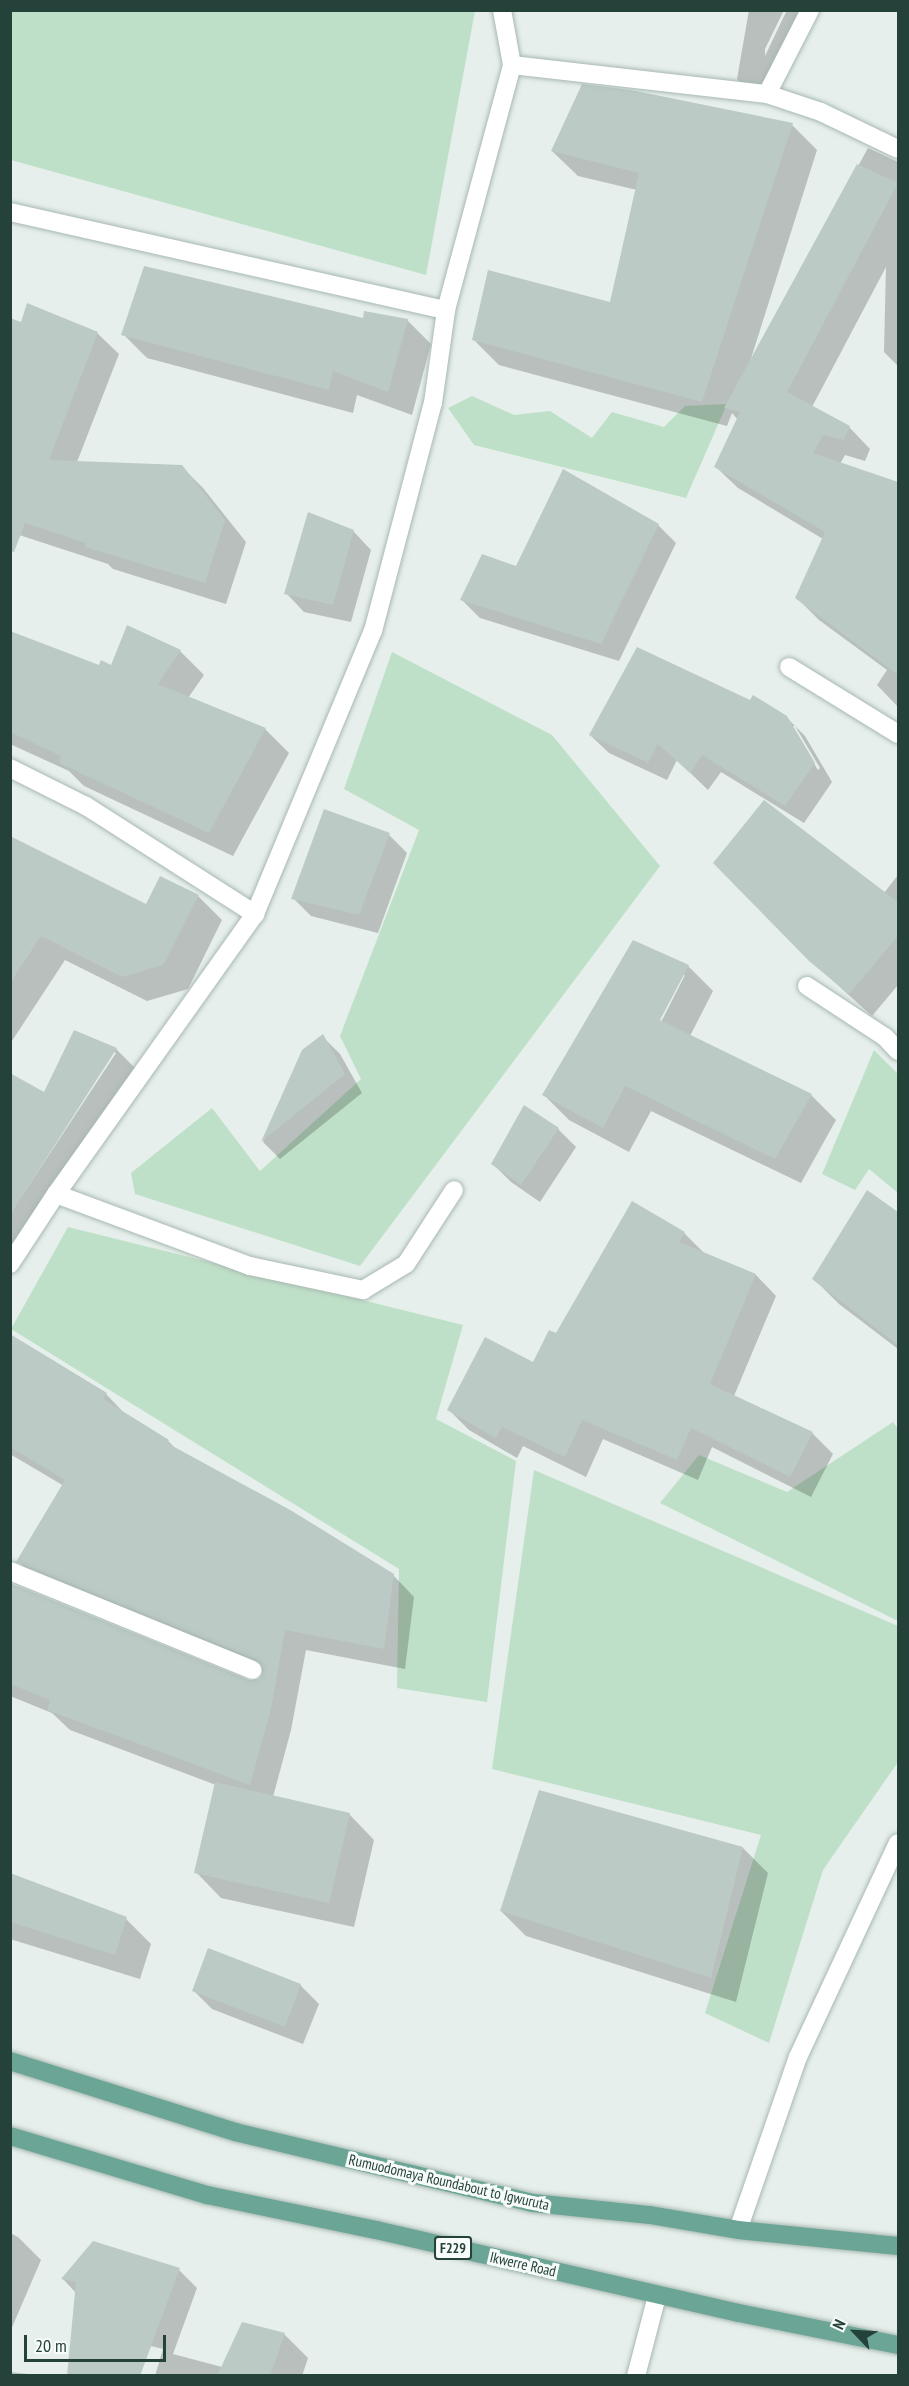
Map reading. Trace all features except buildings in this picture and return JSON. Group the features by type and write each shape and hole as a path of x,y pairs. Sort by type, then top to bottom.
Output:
{"main road":[{"name":"Rumuodomaya Roundabout to Igwuruta","path":"10,2061 235,2132 533,2203 650,2215 738,2230 898,2247"},
{"name":"Ikwerre Road","path":"10,2136 207,2195 376,2230 657,2295 898,2344"}],"street":[{"path":"10,1264 56,1194 255,914 373,631 433,403 446,309 512,65 502,10"},
{"path":"767,94 810,10"},
{"path":"512,65 767,94 821,112 898,149"},
{"path":"10,212 446,309"},
{"path":"789,667 898,734"},
{"path":"10,768 86,806 255,914"},
{"path":"807,986 885,1037 898,1051"},
{"path":"56,1194 250,1266 363,1290 406,1264 454,1190"},
{"path":"10,1571 253,1670"},
{"path":"738,2230 798,2057 898,1842"},
{"path":"636,2376 657,2295"}],"green space":[{"path":"10,11 475,11 426,275 11,160"},
{"path":"472,396 514,415 550,411 592,438 612,412 664,427 685,406 727,404 686,498 474,445 448,408"},
{"path":"392,652 552,735 660,866 360,1266 135,1194 131,1173 212,1108 260,1171 361,1079 340,1036 419,830 344,789"},
{"path":"874,1050 898,1074 898,1193 869,1169 855,1190 822,1174"},
{"path":"68,1227 463,1325 436,1419 516,1461 487,1702 397,1688 399,1569 11,1329"},
{"path":"893,1422 898,1429 898,1621 660,1503 699,1455 787,1492"},
{"path":"534,1470 898,1626 898,1762 823,1870 769,2043 705,2013 761,1835 492,1769"}]}
